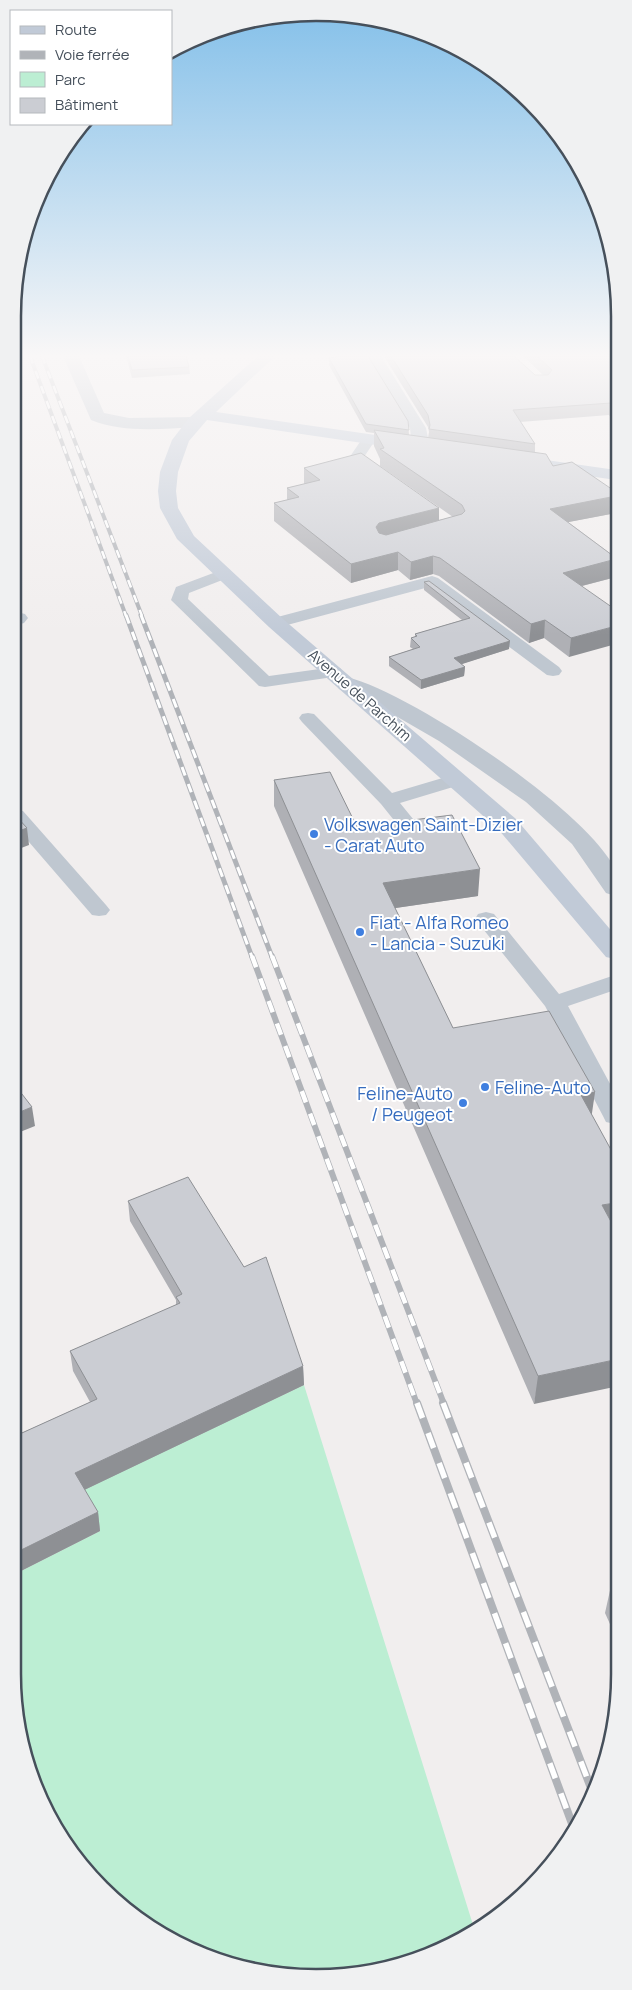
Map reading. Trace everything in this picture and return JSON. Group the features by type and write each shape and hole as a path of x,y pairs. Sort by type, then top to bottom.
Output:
{"street":[{"name":"Avenue de Parchim","path":"177,449 168,472 166,491 169,508 186,539 276,623 506,824 611,946"},
{"path":"530,462 611,474"},
{"path":"340,678 390,703 447,736 534,797 581,838 611,881"}],"lane":[{"path":"340,464 356,458 362,449"},
{"path":"356,458 387,480"},
{"path":"224,574 182,590 179,600 266,682 340,678"},
{"path":"276,623 432,581 553,672"},
{"path":"308,718 388,800 412,830"},
{"path":"388,800 456,780"},
{"path":"21,821 99,910"},
{"path":"486,919 555,1003 611,1108"},
{"path":"555,1003 611,983"}],"green space":[{"path":"304,1385 473,1923 429,1946 374,1963 316,1969 278,1966 240,1959 221,1953 169,1929 152,1919 122,1896 94,1868 71,1838 61,1821 37,1769 27,1732 21,1674 21,1571 100,1531 78,1492"}],"building":[{"path":"380,449 509,449 546,454 553,466 572,462 611,489 611,497 550,509 611,554 611,560 563,573 611,607 611,627 571,638 545,620 531,624 440,558 433,556 411,562 398,552 351,564 274,503 299,497 287,488 320,480 304,468 361,453 439,508 379,523 376,527 379,533 386,535 462,514 465,511 462,505"},
{"path":"429,581 510,641 454,658 465,667 421,680 389,657 420,647 411,638 417,636 415,634 470,618 424,582"},
{"name":"Feline-Auto","path":"330,772 357,827 452,815 480,869 383,883 453,1028 549,1011 595,1092 581,1095 611,1150 611,1204 602,1205 611,1222 611,1361 538,1376 274,780"},
{"path":"21,821 27,828 21,830"},
{"path":"21,1093 32,1107 21,1112"},
{"path":"188,1177 244,1267 266,1257 303,1366 75,1473 98,1512 21,1550 21,1433 97,1399 70,1351 180,1303 176,1297 182,1294 128,1201"}],"railway":[{"path":"64,449 126,616"},
{"path":"78,449 142,616"},
{"path":"126,615 252,957"},
{"path":"141,615 272,957"},
{"path":"252,956 417,1404"},
{"path":"272,956 444,1404"},
{"path":"417,1403 571,1821"},
{"path":"443,1403 589,1784"}],"place":[{"name":"Volkswagen Saint-Dizier - Carat Auto","path":"314,834"},
{"name":"Fiat - Alfa Romeo - Lancia - Suzuki","path":"360,932"},
{"name":"Feline-Auto","path":"485,1087"},
{"name":"Feline-Auto / Peugeot","path":"463,1103"}]}
